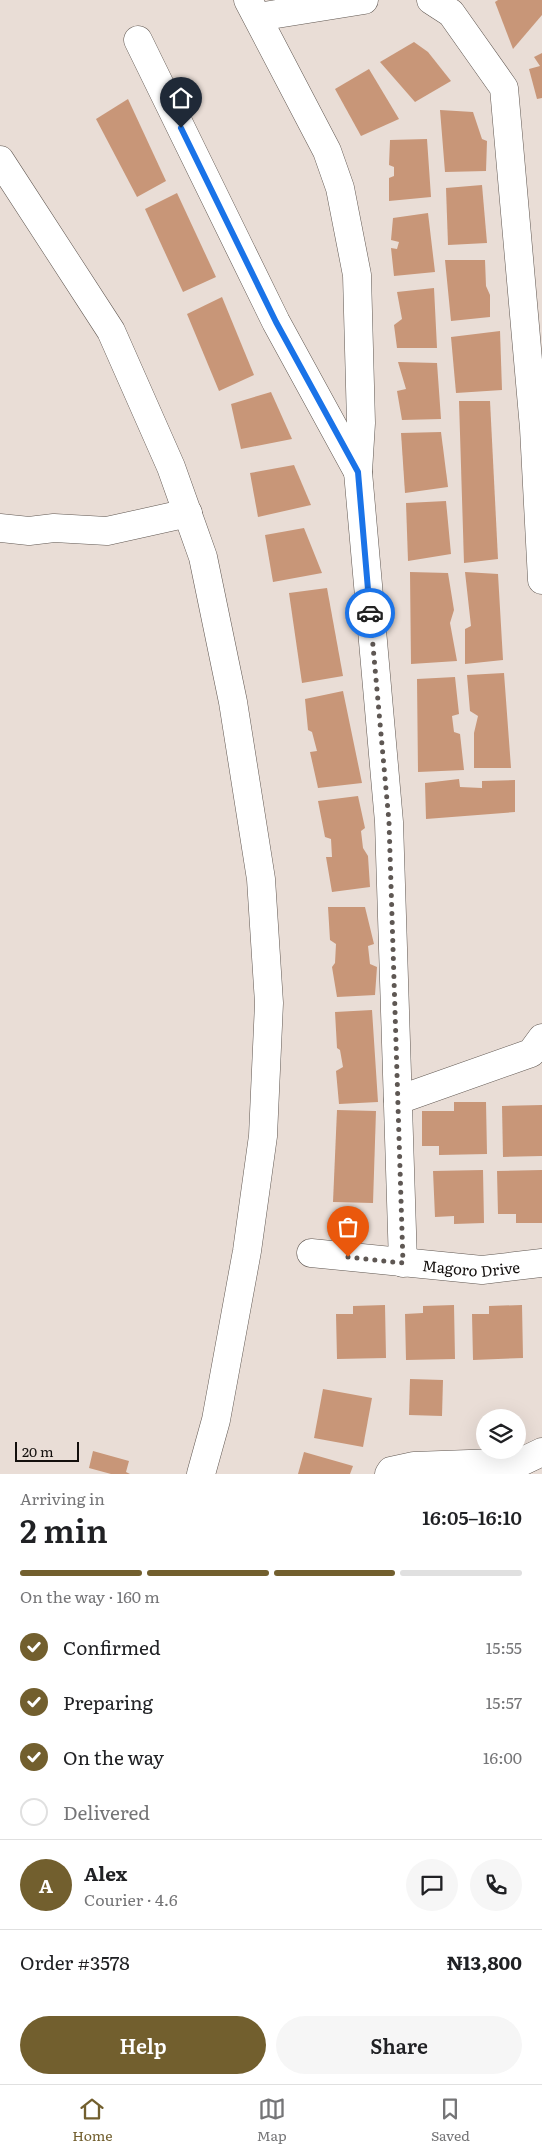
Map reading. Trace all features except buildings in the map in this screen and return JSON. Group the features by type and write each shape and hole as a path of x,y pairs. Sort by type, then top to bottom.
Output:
{"street":[{"path":"364,0 253,9 327,151 340,188 357,275 361,423 358,472 389,822 403,1263"},
{"path":"431,0 451,13 504,88 534,428 542,580"},
{"path":"138,40 276,322 358,472"},
{"path":"0,160 111,331 171,467 188,513 203,557 233,702 261,879 269,1003 263,1136 248,1242 216,1420 201,1474"},
{"path":"0,528 29,531 54,528 107,531 188,513"},
{"path":"398,1100 530,1053 542,1038"},
{"name":"Magoro Drive","path":"311,1253 482,1270 542,1263"},
{"path":"389,1474 391,1471 414,1466 521,1462 542,1452"}],"way so far":[{"path":"348,1257 403,1263 389,822 370,613"}],"route":[{"path":"181,128 276,322 358,472 370,613"}]}
